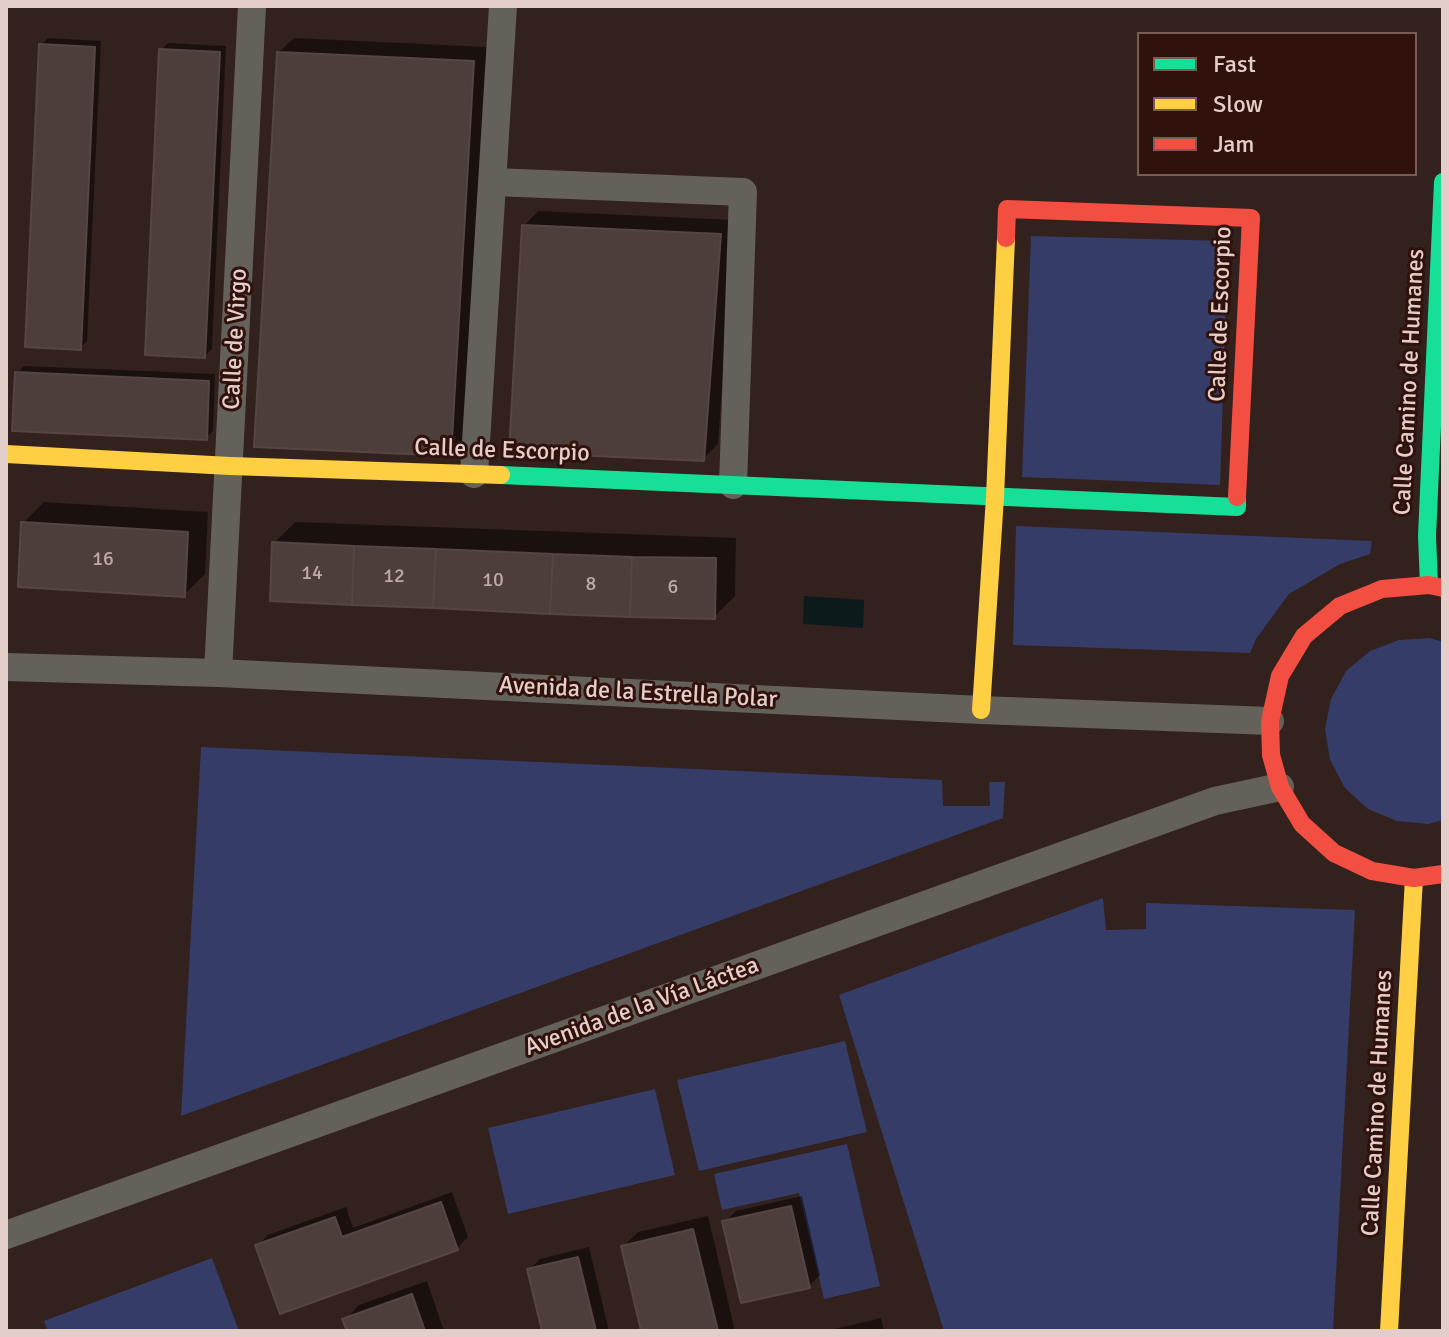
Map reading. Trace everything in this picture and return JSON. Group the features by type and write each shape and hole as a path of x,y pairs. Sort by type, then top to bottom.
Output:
{"street":[{"name":"Calle de Virgo","path":"218,673 252,6"},
{"path":"474,474 503,6"},
{"path":"494,182 743,192 733,485"},
{"name":"Calle Camino de Humanes","path":"1436,586 1427,536 1443,182"},
{"name":"Calle de Escorpio","path":"6,454 230,466 474,474 995,497 1237,507 1251,218 1007,209 995,497 981,710"},
{"path":"1436,586 1382,589 1340,606 1304,636 1280,676 1270,721 1271,755 1280,787 1302,824 1334,853 1372,871 1414,878 1443,874"},
{"name":"Avenida de la Estrella Polar","path":"6,667 218,673 1270,721"},
{"name":"Avenida de la Vía Láctea","path":"6,1235 1215,801 1280,787"},
{"name":"Calle Camino de Humanes","path":"1389,1331 1414,878"}],"shaded area":[{"path":"1031,236 1228,241 1220,485 1022,477"},
{"path":"1016,526 1372,541 1370,554 1340,564 1289,594 1256,639 1250,653 1013,645"},
{"path":"804,596 864,600 863,628 803,624"},
{"path":"1430,638 1443,642 1443,820 1428,824 1397,821 1368,809 1345,788 1330,760 1325,729 1331,699 1346,671 1370,651 1399,640"},
{"path":"201,747 942,780 943,806 990,806 989,782 1005,782 1003,818 181,1116"},
{"path":"1103,898 1106,930 1146,929 1146,903 1355,910 1333,1331 944,1331 839,995"},
{"path":"845,1041 867,1132 699,1171 677,1080"},
{"path":"655,1089 675,1175 508,1214 488,1128"},
{"path":"847,1144 880,1286 824,1299 799,1193 722,1210 714,1174"},
{"path":"212,1258 239,1331 48,1331 44,1321"}],"building":[{"path":"39,44 95,47 81,350 25,347"},
{"path":"159,49 220,52 205,358 145,355"},
{"path":"277,52 474,61 451,456 254,447"},
{"path":"522,225 721,234 704,461 509,452"},
{"path":"15,372 209,381 207,440 12,431"},
{"path":"21,522 188,532 185,597 18,587"},
{"path":"272,542 354,546 352,605 270,601"},
{"path":"354,546 436,549 433,608 352,605"},
{"path":"436,549 553,554 550,614 433,608"},
{"path":"553,554 632,557 630,617 550,614"},
{"path":"632,557 716,558 715,619 630,617"},
{"path":"441,1202 458,1250 280,1314 255,1245 335,1217 342,1237"},
{"path":"791,1206 810,1288 741,1303 722,1221"},
{"path":"693,1229 718,1331 641,1331 621,1246"},
{"path":"578,1257 596,1331 542,1331 527,1269"},
{"path":"412,1294 425,1331 347,1331 342,1319"}],"traffic: fast":[{"path":"1429,585 1427,536 1443,182"},
{"path":"501,475 1237,507 1237,497"}],"traffic: slow":[{"path":"981,710 995,497 1006,238"},
{"path":"6,454 230,466 501,475"},
{"path":"1389,1331 1414,878"}],"traffic: jam":[{"path":"1006,238 1007,209 1251,218 1237,497"},
{"path":"1443,588 1429,585 1382,589 1340,606 1304,636 1280,676 1270,721 1271,755 1280,787 1302,824 1334,853 1372,871 1414,878 1443,874"}]}
